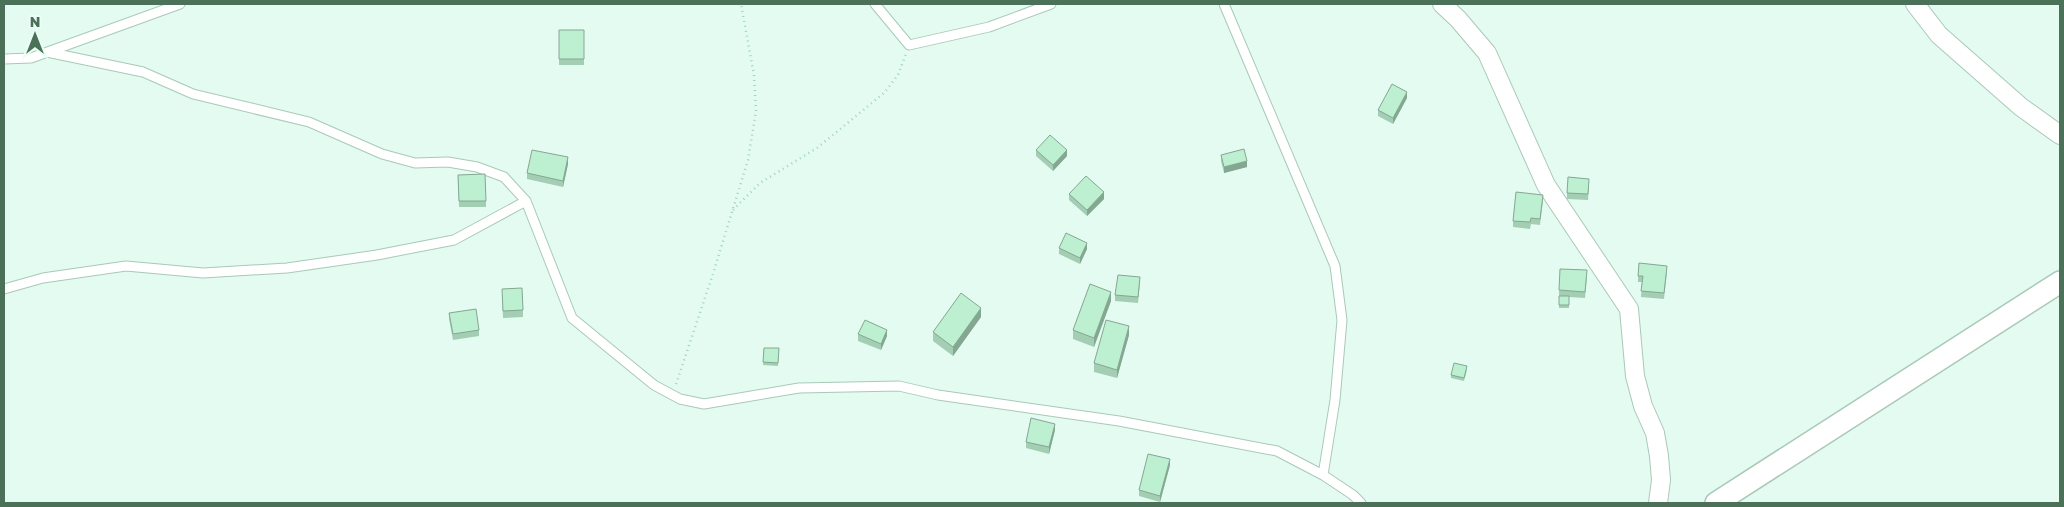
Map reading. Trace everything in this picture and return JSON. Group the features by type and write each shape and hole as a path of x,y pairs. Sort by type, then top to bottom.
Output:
{"street":[{"path":"1442,4 1458,19 1487,53 1546,185 1629,309 1635,376 1655,433 1659,456 1661,480 1658,503"},
{"path":"1915,4 1940,35 2021,108 2060,135"},
{"path":"1716,503 2060,282"}],"lane":[{"path":"4,59 31,58 180,4"},
{"path":"875,4 909,45 990,27 1051,4"},
{"path":"1224,4 1335,266 1342,320 1334,400 1323,475"},
{"path":"47,52 143,72 193,94 309,122 382,154 415,163 448,162 477,167 504,177 526,201 572,318 654,385 680,399 704,404 799,388 899,386 938,395 1118,421 1277,451 1323,475 1353,495 1360,503"},
{"path":"4,288 43,278 126,266 203,273 287,268 377,255 454,240 526,201"}],"path":[{"path":"672,395 748,160 756,111 754,75 741,4"},
{"path":"732,211 760,183 817,148 884,93 898,75 909,45"}],"building":[{"path":"559,30 584,30 584,59 559,59"},
{"path":"1392,84 1407,92 1393,118 1378,110"},
{"path":"1050,135 1067,150 1053,165 1036,150"},
{"path":"1244,149 1247,161 1224,167 1221,155"},
{"path":"532,150 568,157 563,181 527,173"},
{"path":"485,174 486,201 459,201 458,175"},
{"path":"1086,176 1104,192 1087,210 1069,194"},
{"path":"1568,177 1589,179 1588,194 1567,193"},
{"path":"1516,192 1543,195 1540,219 1531,218 1530,222 1513,221"},
{"path":"1066,233 1087,243 1080,258 1059,248"},
{"path":"1639,263 1667,266 1664,293 1641,291 1643,276 1638,276"},
{"path":"1560,269 1587,270 1585,292 1559,290"},
{"path":"1118,275 1140,277 1138,297 1115,295"},
{"path":"1090,284 1111,292 1094,338 1073,330"},
{"path":"522,288 523,310 503,311 502,289"},
{"path":"961,293 981,308 953,347 933,332"},
{"path":"1559,296 1569,296 1569,305 1559,305"},
{"path":"476,309 479,330 453,334 449,313"},
{"path":"865,320 887,330 881,344 858,334"},
{"path":"1106,320 1129,326 1117,370 1094,363"},
{"path":"764,348 779,348 778,363 763,362"},
{"path":"1454,363 1467,366 1464,378 1451,375"},
{"path":"1031,418 1055,424 1049,447 1026,442"},
{"path":"1148,454 1170,459 1160,496 1139,490"}]}
